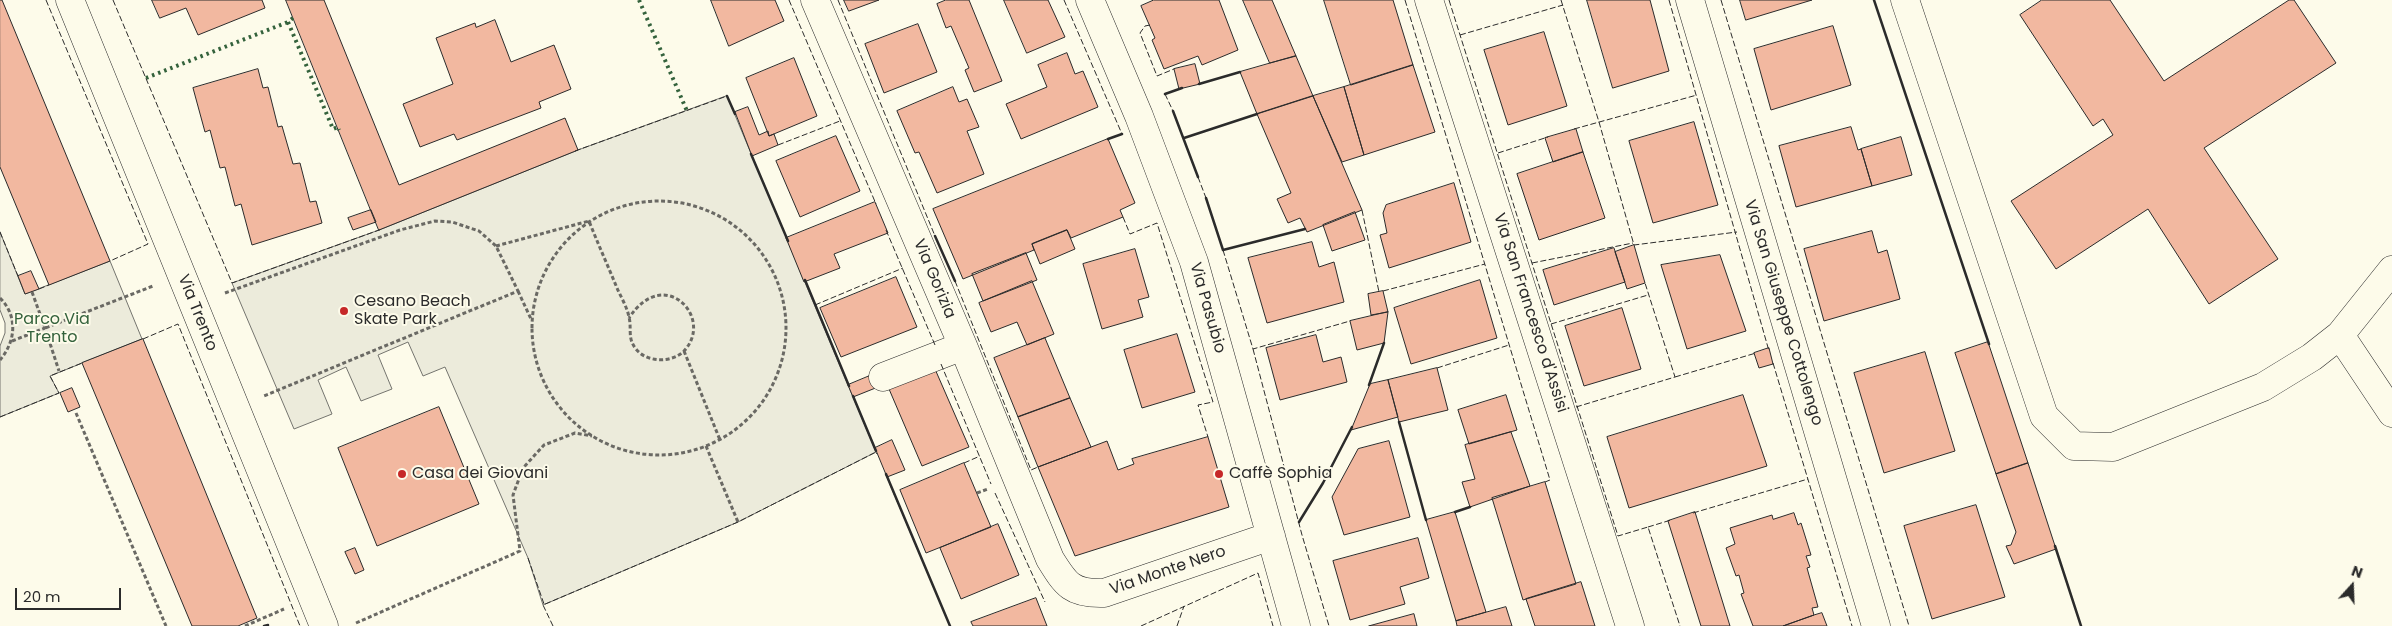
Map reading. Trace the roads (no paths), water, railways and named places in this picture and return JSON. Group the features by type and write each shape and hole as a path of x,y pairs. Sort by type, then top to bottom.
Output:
{"street":[{"name":"Via Trento","path":"70,0 324,626"},
{"name":"Via Gorizia","path":"816,0 963,346 1050,559"},
{"name":"Via Pasubio","path":"1090,0 1139,116 1194,262 1296,626"},
{"name":"Via San Francesco d'Assisi","path":"1429,0 1630,626"},
{"name":"Via San Giuseppe Cottolengo","path":"1690,0 1876,626"},
{"path":"1905,0 2044,416 2074,446 2113,447 2263,387 2312,358 2340,335 2392,270"},
{"path":"2340,335 2392,413"},
{"path":"883,377 963,346"},
{"name":"Via Monte Nero","path":"1050,559 1062,580 1071,588 1087,594 1104,593 1270,536"}],"place":[{"name":"Cesano Beach Skate Park","path":"344,311"},
{"name":"Casa dei Giovani","path":"402,474"},
{"name":"Caffè Sophia","path":"1219,474"}],"park label":[{"name":"Parco Via Trento","path":"52,329"}]}
